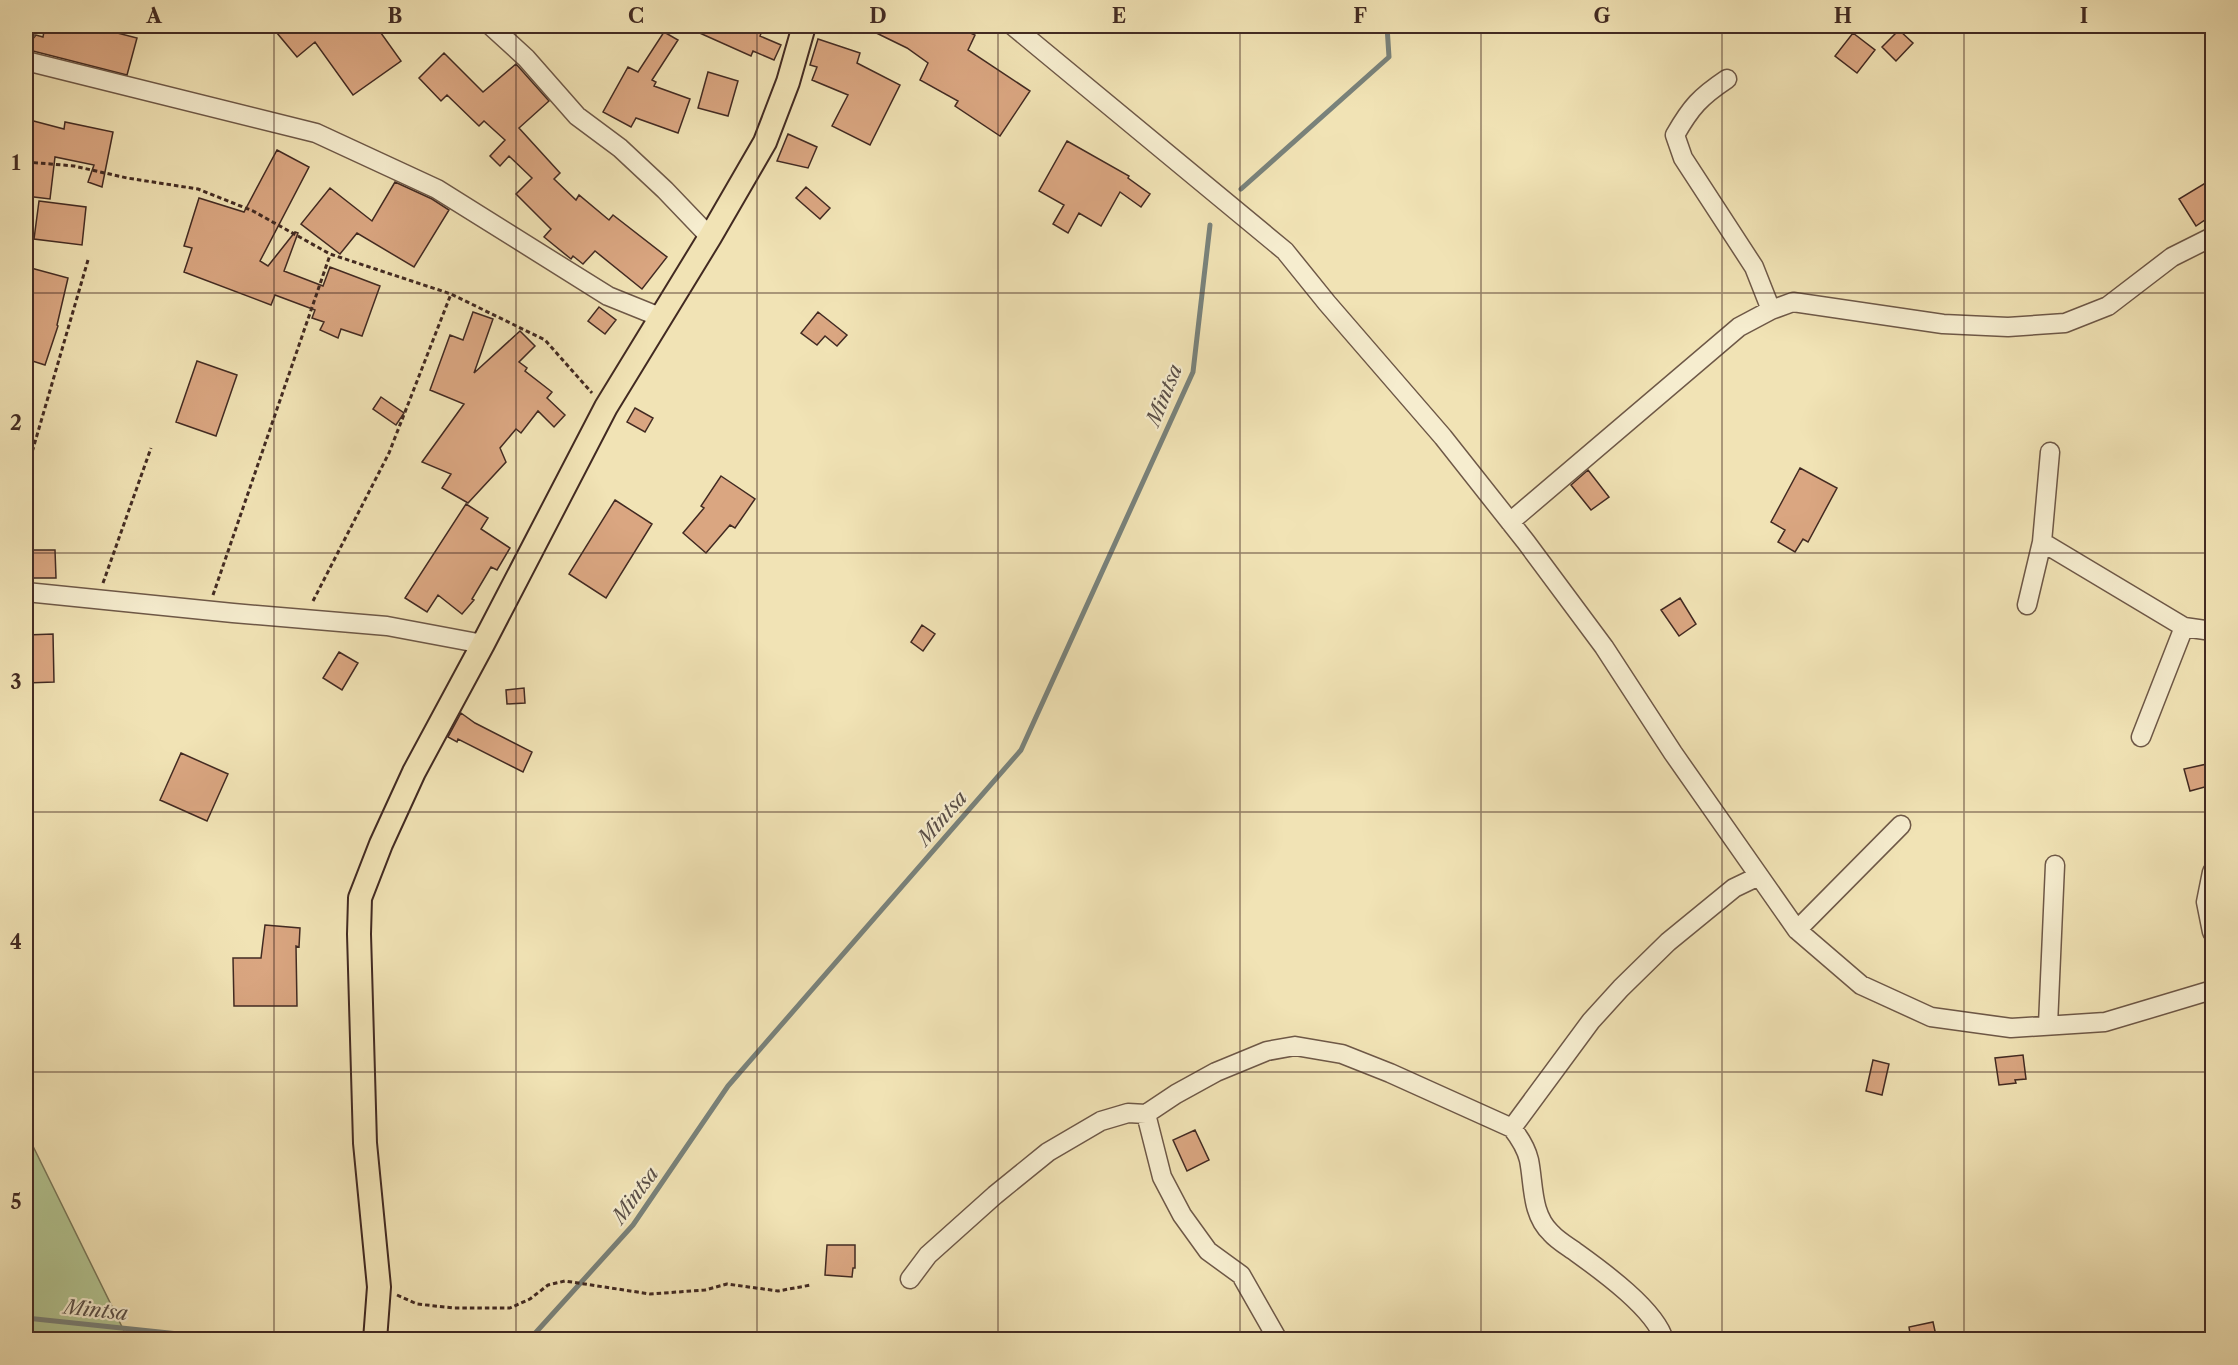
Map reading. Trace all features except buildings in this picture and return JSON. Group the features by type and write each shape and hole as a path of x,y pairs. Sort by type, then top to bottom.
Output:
{"main road":[{"path":"375,1340 378,1287 365,1143 360,898 381,844 414,772 606,407 765,142 788,82 804,26"}],"street":[{"path":"26,31 27,26"},
{"path":"492,26 526,58 577,116 620,148 710,237"},
{"path":"1013,26 1285,251 1443,437 1510,522 1604,647 1797,930 1861,985 1931,1017 2011,1028 2105,1022 2212,990"},
{"path":"26,62 316,133 437,189 608,296 660,317"},
{"path":"1727,79 1704,94 1685,117 1675,135 1683,158 1754,267 1771,310"},
{"path":"1510,522 1739,327 1771,310 1793,302 1943,324 2008,327 2065,323 2108,306 2172,257 2212,237"},
{"path":"2027,605 2042,542 2050,452"},
{"path":"2042,542 2184,627 2212,631"},
{"path":"26,592 387,626 483,644"},
{"path":"2141,737 2184,627"},
{"path":"1797,930 1901,825"},
{"path":"2048,1025 2055,865"},
{"path":"2212,872 2206,902 2212,932"},
{"path":"1512,1128 1591,1020 1621,988 1668,942 1734,888 1759,876"},
{"path":"910,1279 928,1255 995,1195 1048,1152 1101,1121 1128,1113 1146,1114 1216,1072 1267,1051 1295,1046 1342,1054 1512,1128 1522,1141 1529,1158 1535,1204 1550,1233 1598,1268 1643,1307 1662,1333 1664,1340"},
{"path":"1146,1114 1162,1177 1182,1215 1208,1251 1241,1275 1278,1340"}],"path":[{"path":"26,162 74,166 127,178 198,189 253,211 330,254 451,294 545,340 606,407"},
{"path":"208,610 330,254"},
{"path":"26,473 88,260"},
{"path":"304,619 389,453 451,294"},
{"path":"97,599 151,448"},
{"path":"378,1287 417,1305 454,1308 510,1308 530,1299 548,1285 565,1281 650,1294 705,1290 727,1284 778,1291 812,1285"}],"green space":[{"path":"26,1132 128,1339 26,1339"}],"waterway":[{"name":"Mintsa","path":"1241,189 1389,57 1387,26"},
{"name":"Mintsa","path":"529,1340 633,1225 728,1086 1021,750 1193,372 1210,225"},
{"name":"Mintsa","path":"26,1318 236,1340"}]}
